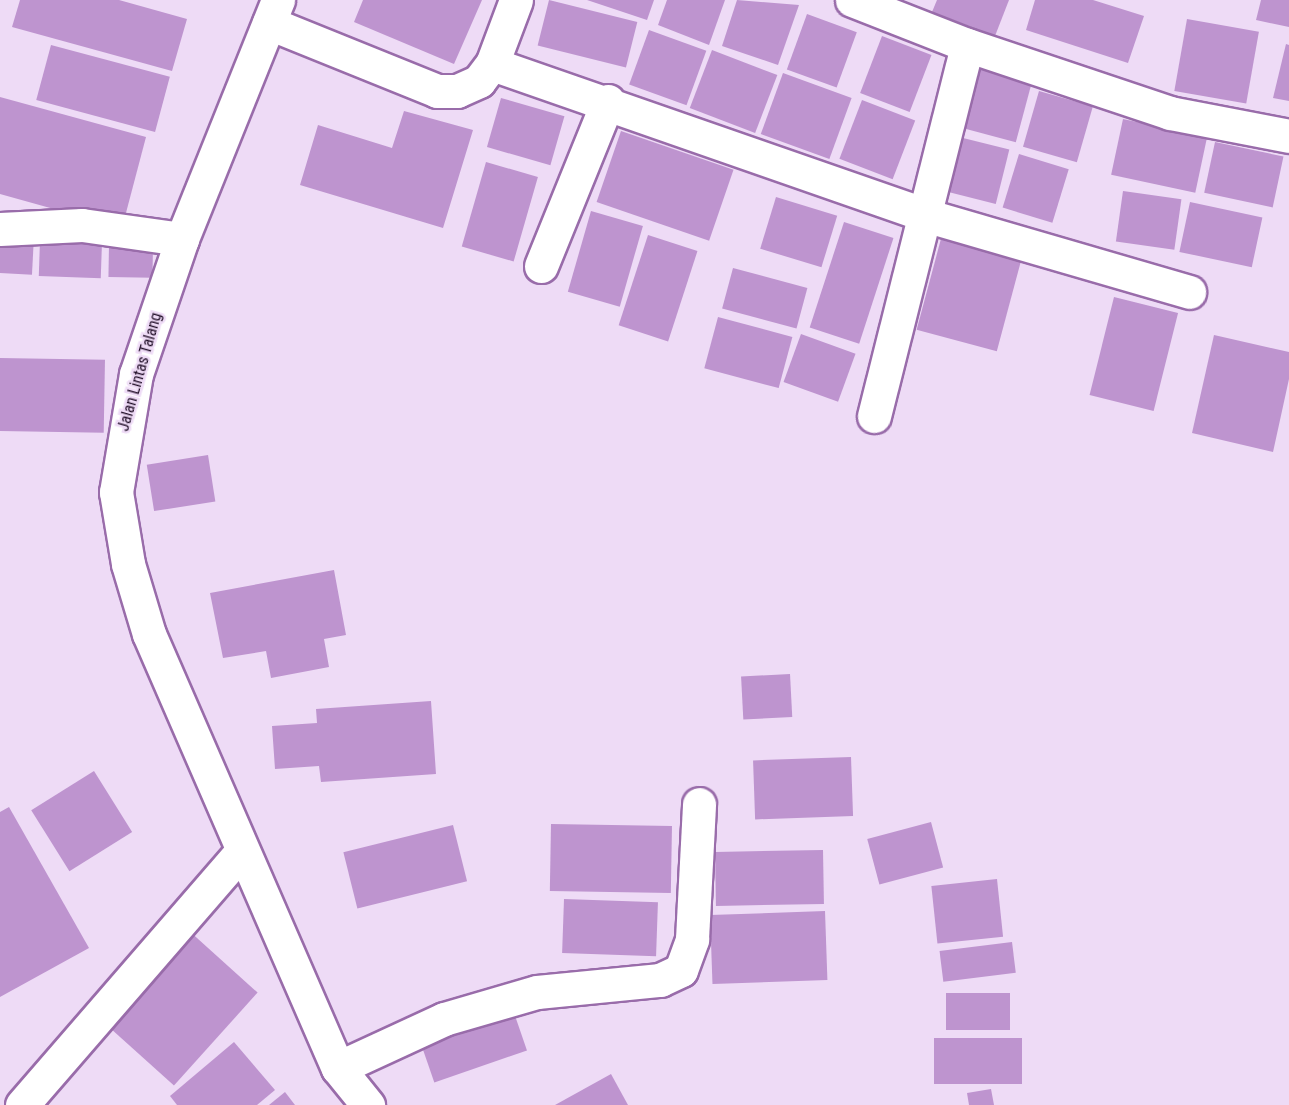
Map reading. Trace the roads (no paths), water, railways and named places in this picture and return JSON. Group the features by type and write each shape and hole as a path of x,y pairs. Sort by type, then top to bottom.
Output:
{"street":[{"path":"274,12 437,91 457,91 472,84 492,64 516,0"},
{"path":"852,0 967,45 1170,113 1289,136"},
{"name":"Jalan Lintas Talang","path":"274,12 182,239 136,374 116,492 128,564 149,634 241,852 338,1068 368,1105"},
{"path":"874,416 928,216 967,45"},
{"path":"492,64 608,101 928,216 1189,292"},
{"path":"540,266 608,101"},
{"path":"0,229 82,225 182,239"},
{"path":"338,1068 444,1018 527,995 597,982 660,980 681,970 692,939 699,804"},
{"path":"22,1105 241,852"}]}
